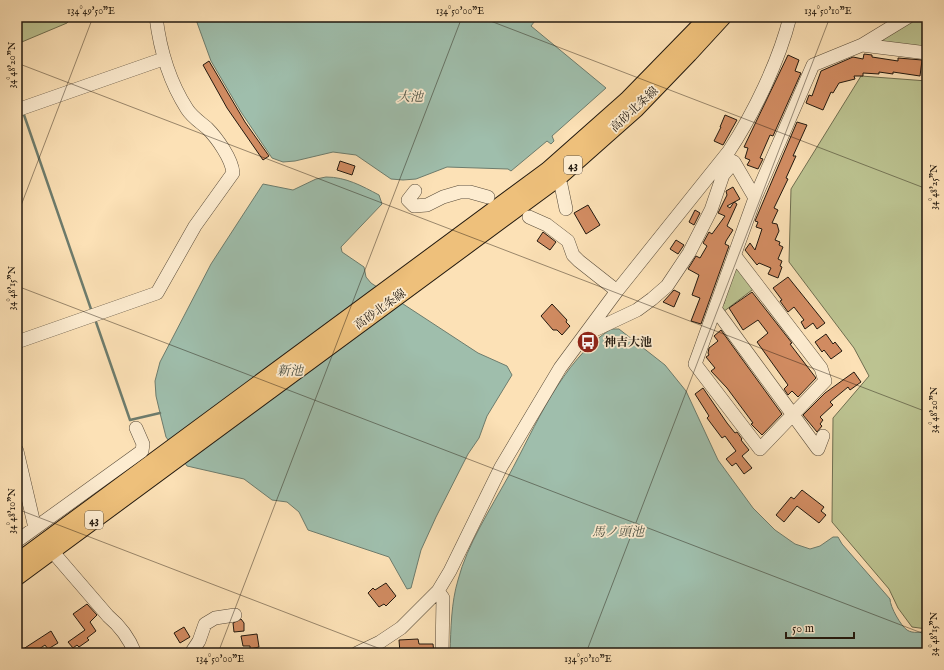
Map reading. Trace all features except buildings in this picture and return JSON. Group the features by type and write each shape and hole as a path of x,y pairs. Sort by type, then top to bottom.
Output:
{"main road":[{"name":"高砂北条線","path":"402,285 548,170 627,100 708,17"},
{"name":"高砂北条線","path":"17,562 166,459 402,285 557,178 636,109 690,54 722,17"},
{"name":"高砂北条線","path":"17,577 52,551 166,459"}],"street":[{"path":"17,342 157,294 195,226 233,173 233,167 208,129 188,111 163,59 156,17"},
{"path":"583,335 637,310 652,299 667,286 689,253 711,210 729,159 753,110 783,39 790,17"},
{"path":"735,256 821,368 825,381 760,449 693,370 716,310 754,198 813,65 862,45 908,17"},
{"path":"862,45 927,53"},
{"path":"17,110 163,59"},
{"path":"729,159 754,198"},
{"path":"357,653 380,642 401,628 438,591 450,571 501,467 560,368 617,290 729,159"},
{"path":"557,178 561,185 566,209"},
{"path":"415,192 408,200 414,206 426,205 442,197 460,192 470,192 488,198"},
{"path":"529,217 547,225 568,240 572,246 573,255 617,290"},
{"path":"716,310 818,449 822,436"},
{"path":"17,541 142,451 143,444 136,428"},
{"path":"17,450 35,528"},
{"path":"52,551 108,616 118,625 128,638 135,653"},
{"path":"438,591 443,598 442,653"},
{"path":"191,653 199,641 205,624 215,618 235,615"}],"green space":[{"path":"17,17 73,17 67,23 17,44"},
{"path":"915,17 927,17 927,49 881,44 880,40"},
{"path":"861,76 927,81 927,629 912,627 898,608 889,589 832,522 833,418 869,376 854,348 789,262 791,189"},
{"path":"741,268 756,287 723,312 721,303 724,304 725,300 723,299 734,269"}],"water":[{"name":"大池","path":"195,17 538,17 531,26 606,88 552,136 554,141 551,144 547,141 511,171 508,169 447,167 416,179 403,180 391,179 356,155 333,152 295,161 283,162 272,158 241,112 211,61"},
{"name":"新池","path":"326,177 347,180 379,195 382,204 341,247 342,252 364,267 366,277 371,283 478,353 507,366 512,375 487,416 479,438 468,454 436,517 421,550 411,588 407,589 389,557 308,530 299,512 287,502 272,500 244,479 187,466 166,437 156,396 155,381 160,362 211,264 263,184 293,190 316,179"},
{"name":"馬ノ頭池","path":"611,329 619,329 665,365 686,391 718,460 753,508 775,530 795,544 810,549 820,546 833,537 838,537 842,544 890,599 899,621 905,628 912,632 927,631 927,653 450,652 454,598 462,567 473,540 551,396 564,376 593,342"}],"waterway":[{"path":"17,94 20,104"},
{"path":"23,112 92,312"},
{"path":"96,322 130,420 160,413"}],"place":[{"name":"神吉大池","path":"588,342"}]}
